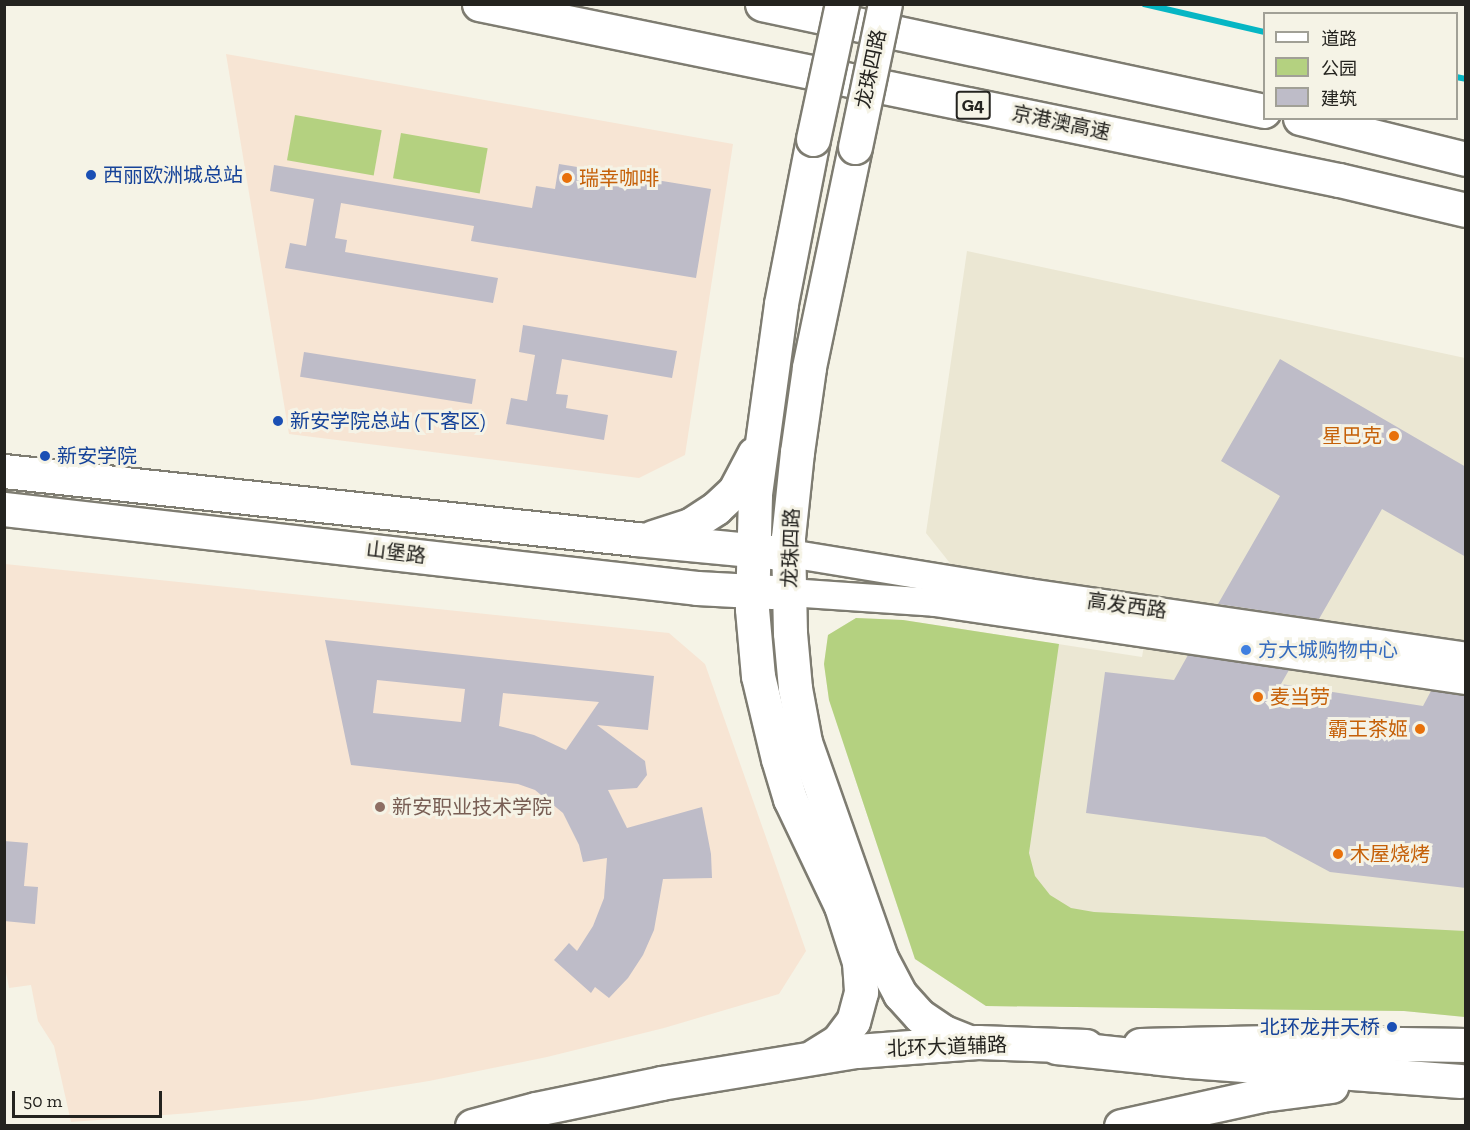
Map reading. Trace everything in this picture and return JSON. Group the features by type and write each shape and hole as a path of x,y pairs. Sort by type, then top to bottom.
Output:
{"main road":[{"name":"京港澳高速","path":"479,4 1339,180 1466,210"},
{"path":"762,4 1263,111"},
{"name":"龙珠四路","path":"809,1058 838,1041 846,1031 859,1005 861,978 855,943 842,906 790,799 778,759 758,676 752,591 752,550 754,505 781,304 842,4"},
{"name":"龙珠四路","path":"885,4 809,368 797,452 789,553 795,688 805,742 881,958 900,994 920,1016 944,1032 970,1042"},
{"path":"1308,120 1466,159"},
{"path":"636,540 663,535 690,525 716,508 735,490 749,467 765,424"},
{"name":"山堡路","path":"4,471 636,540 789,553"},
{"name":"山堡路","path":"4,509 697,588 789,592"},
{"name":"北环大道辅路","path":"472,1125 650,1085 857,1051 970,1042 1056,1047 1271,1042 1466,1045"},
{"path":"1056,1047 1189,1061 1463,1081"},
{"path":"1121,1125 1262,1095 1318,1087 1463,1081"}],"street":[{"name":"高发西路","path":"789,553 1028,592 1466,656"},
{"name":"高发西路","path":"789,592 934,602 1466,680"}],"shaded area":[{"path":"226,54 733,144 685,455 639,478 289,434"},
{"path":"967,251 1465,358 1465,1017 1404,1011 986,1006 915,959 829,700 824,664 828,635 856,618 903,620 1142,657 1151,604 957,572 926,533"},
{"name":"新安职业技术学院","path":"5,564 669,633 705,664 806,951 779,994 664,1028 547,1057 429,1081 311,1100 191,1113 71,1122 54,1046 38,1021 31,985 9,988 5,967"}],"green space":[{"path":"295,115 382,130 374,176 287,160"},
{"path":"401,133 488,148 480,194 393,178"},
{"path":"856,618 903,620 1059,644 1029,853 1035,876 1050,895 1071,908 1094,912 1465,931 1465,1017 1404,1011 986,1006 915,959 829,700 824,664 828,635"}],"building":[{"path":"559,164 711,189 696,278 471,241 474,226 341,203 335,238 347,240 345,252 498,278 493,303 285,268 290,243 306,246 314,199 270,191 274,165 532,208 536,186 555,189"},
{"path":"523,325 677,351 672,378 562,359 556,394 568,395 566,408 608,415 604,440 506,424 511,398 527,401 535,355 519,352"},
{"path":"304,352 476,379 472,404 300,377"},
{"path":"1280,359 1466,467 1466,557 1382,509 1319,619 1218,604 1280,496 1221,461"},
{"path":"325,640 654,676 648,730 597,725 645,761 647,775 637,788 608,790 627,828 702,807 711,854 712,878 663,879 654,930 643,955 628,978 609,998 595,987 591,993 554,960 569,943 577,951 593,926 604,898 607,858 583,862 579,845 563,813 535,790 518,784 351,765","holes":["377,680 465,689 461,722 373,713","503,693 599,702 566,750 534,735 499,726"]},
{"name":"方大城购物中心","path":"1188,655 1289,670 1281,684 1423,706 1431,691 1466,695 1466,888 1330,872 1265,837 1086,813 1105,672 1174,680"},
{"path":"4,841 28,843 24,886 38,887 35,924 4,921"}],"waterway":[{"path":"1144,4 1263,32"},
{"path":"1458,77 1466,79"}],"place":[{"name":"西丽欧洲城总站","path":"91,175"},
{"name":"瑞幸咖啡","path":"567,178"},
{"name":"新安学院总站 (下客区)","path":"278,421"},
{"name":"星巴克","path":"1394,436"},
{"name":"新安学院","path":"45,456"},
{"name":"方大城购物中心","path":"1246,650"},
{"name":"麦当劳","path":"1258,697"},
{"name":"霸王茶姬","path":"1420,729"},
{"name":"新安职业技术学院","path":"380,807"},
{"name":"木屋烧烤","path":"1338,854"},
{"name":"北环龙井天桥","path":"1392,1027"}]}
